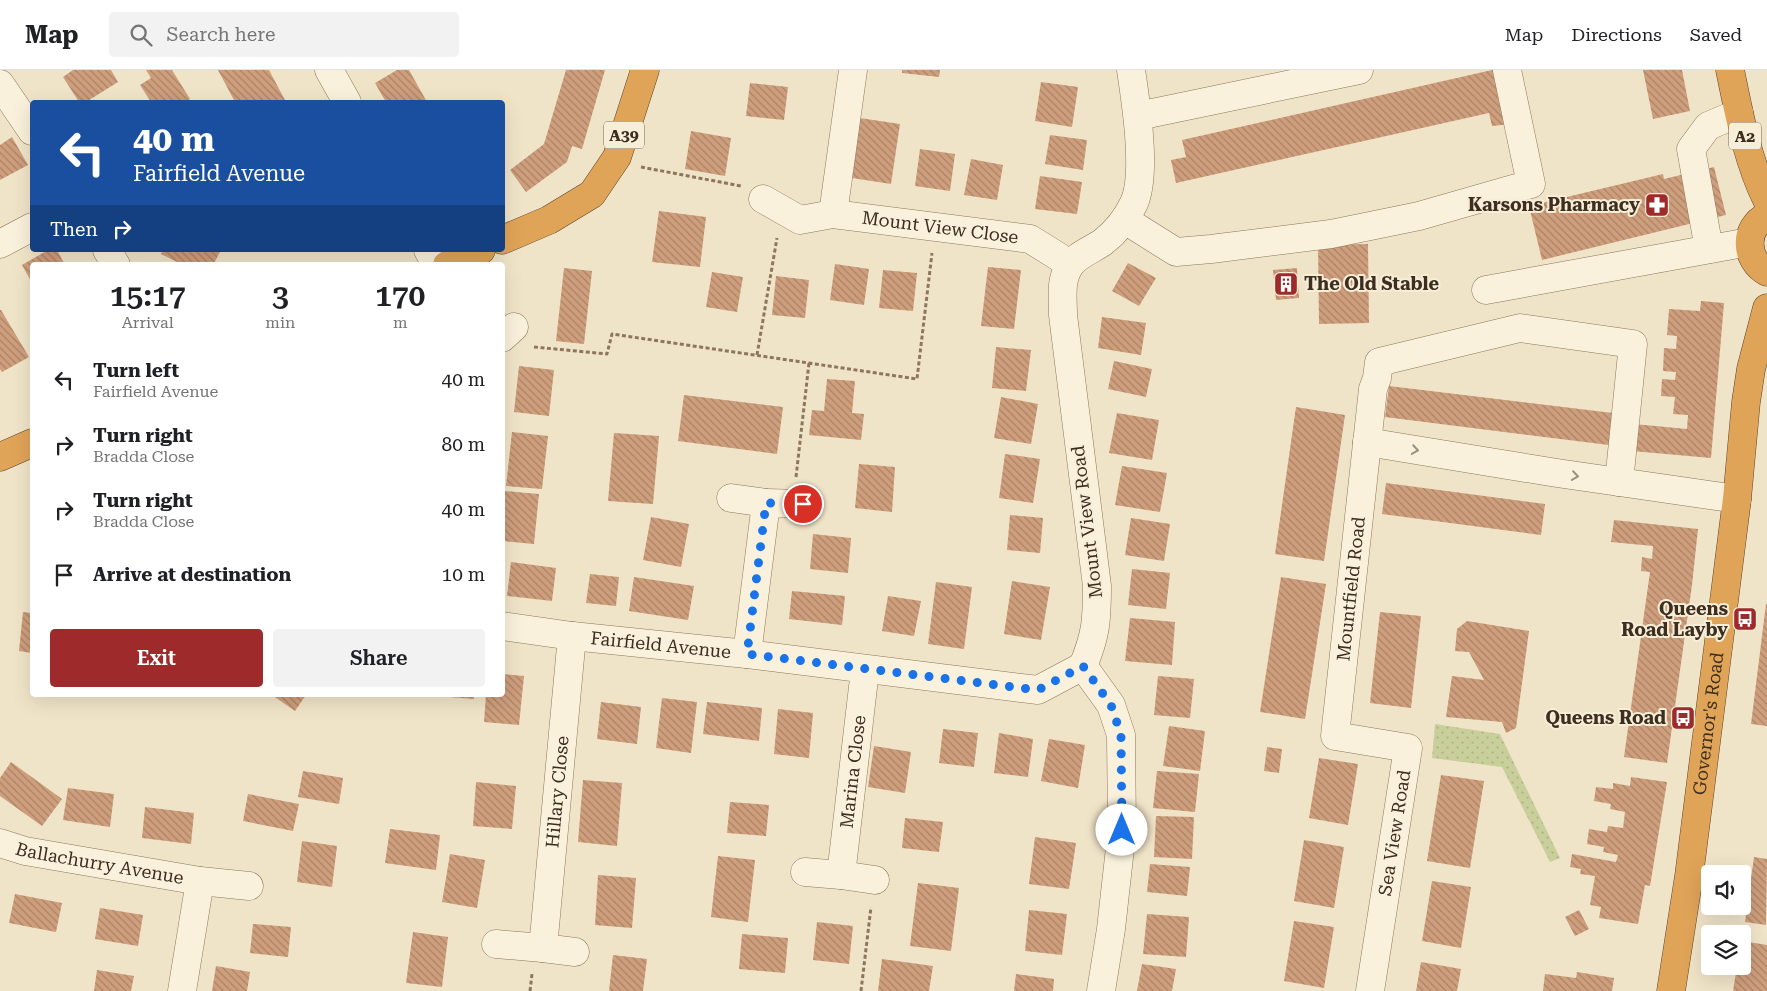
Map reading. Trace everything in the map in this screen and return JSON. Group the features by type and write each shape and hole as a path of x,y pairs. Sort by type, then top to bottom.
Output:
{"highway":[{"name":"A39","path":"505,239 549,220 592,194 617,157 645,70"},
{"name":"A2","path":"1730,70 1739,113 1760,168 1758,182 1767,200"},
{"path":"1767,216 1751,232 1749,242 1750,252 1754,261 1761,269 1767,272"},
{"path":"454,262 476,252"},
{"name":"Governor's Road","path":"1671,991 1689,876 1737,499 1751,369 1767,308"},
{"path":"0,457 30,444"}],"street":[{"path":"329,70 346,100"},
{"path":"833,214 853,70"},
{"path":"1069,266 1084,253 1104,242 1125,220 1135,202 1139,181 1138,116 1131,70"},
{"path":"1138,116 1359,70"},
{"path":"1125,220 1176,252 1212,249 1331,234 1419,216 1531,184 1506,70"},
{"path":"0,84 30,129"},
{"path":"1709,249 1691,149 1708,126 1739,113"},
{"name":"Mount View Close","path":"772,204 800,220 833,214 1030,239 1059,257 1069,266"},
{"path":"0,244 30,228"},
{"path":"1486,290 1749,242"},
{"name":"Mount View Road","path":"1069,266 1062,286 1063,315 1097,586 1097,616 1093,642 1083,666"},
{"name":"Mountfield Road","path":"1335,736 1373,389 1377,378 1379,362 1520,328 1633,344 1619,482"},
{"path":"1367,442 1737,499"},
{"path":"731,498 766,503 798,504"},
{"path":"747,654 766,503"},
{"name":"Fairfield Avenue","path":"505,626 572,636 747,654 1038,690 1083,666"},
{"name":"Hillary Close","path":"543,948 572,636"},
{"path":"1083,666 1111,705 1121,735 1122,830 1111,930 1101,991"},
{"name":"Marina Close","path":"841,875 865,670"},
{"name":"Sea View Road","path":"1335,736 1408,748 1370,991"},
{"name":"Ballachurry Avenue","path":"0,843 25,851 200,882 250,886"},
{"path":"805,872 875,880"},
{"name":"Ballachurry Avenue","path":"182,991 200,882"},
{"path":"496,944 575,952"}],"path":[{"path":"636,166 747,187 772,204 757,356"},
{"path":"508,333 531,346 607,354 612,334 917,379 934,227"},
{"path":"798,504 809,363"},
{"path":"861,991 875,880"}],"green space":[{"path":"1435,724 1500,734 1560,858 1550,862 1502,767 1432,758"}],"building":[{"path":"73,70 111,70 118,82 89,100 78,100 63,77"},
{"path":"146,70 172,70 190,99 150,100 140,85 151,78"},
{"path":"218,70 269,70 285,100 234,100"},
{"path":"397,70 409,70 426,100 385,100 375,83"},
{"path":"566,70 605,70 582,149 572,146 567,162 526,192 510,170 544,144"},
{"path":"902,70 940,70 939,77 902,73"},
{"path":"1492,70 1499,70 1511,124 1492,126 1489,113 1176,183 1171,160 1186,157 1182,140"},
{"path":"1643,70 1682,70 1690,111 1653,119"},
{"path":"1041,82 1078,87 1072,127 1035,121"},
{"path":"750,83 788,87 784,120 746,116"},
{"path":"860,118 900,124 891,184 852,178"},
{"path":"691,131 731,138 725,176 685,169"},
{"path":"1050,135 1087,140 1083,170 1045,164"},
{"path":"12,137 28,165 0,180 0,145"},
{"path":"920,149 955,154 950,191 915,186"},
{"path":"971,159 1003,165 997,200 964,195"},
{"path":"1714,167 1726,215 1542,260 1529,206 1663,174 1664,179"},
{"path":"1040,176 1082,182 1077,214 1035,209"},
{"path":"659,211 706,217 700,267 652,262"},
{"path":"1368,244 1369,323 1319,324 1318,245"},
{"path":"45,252 58,252 63,262 30,262 30,279 22,265"},
{"path":"162,252 220,252 215,262 177,262 161,254"},
{"path":"1128,263 1156,278 1139,306 1112,291"},
{"path":"835,264 869,269 864,305 830,300"},
{"path":"988,267 1021,270 1014,329 981,326"},
{"path":"564,268 592,271 584,344 556,341"},
{"name":"The Old Stable","path":"1297,268 1299,298 1276,300 1273,270"},
{"path":"883,270 917,273 913,311 879,308"},
{"path":"712,272 743,277 737,312 706,307"},
{"path":"776,276 809,280 805,318 772,315"},
{"path":"1701,301 1724,303 1711,458 1632,451 1634,424 1687,429 1688,415 1673,414 1675,397 1661,396 1662,379 1675,380 1676,372 1663,371 1664,348 1676,349 1677,336 1667,335 1669,309 1700,311"},
{"path":"0,310 29,357 2,372 0,369"},
{"path":"1102,317 1146,323 1141,355 1098,348"},
{"path":"996,347 1031,350 1026,391 992,388"},
{"path":"1114,361 1152,369 1146,397 1108,389"},
{"path":"519,366 554,370 549,416 514,412"},
{"path":"827,379 855,381 852,413 864,414 861,440 809,435 812,410 824,411"},
{"path":"1389,386 1621,414 1617,446 1385,417"},
{"path":"684,395 783,407 777,454 678,441"},
{"path":"1001,397 1038,404 1031,444 994,438"},
{"path":"1296,407 1345,415 1324,561 1275,554"},
{"path":"1117,413 1159,420 1152,460 1109,453"},
{"path":"512,432 548,436 542,489 506,486"},
{"path":"614,433 659,436 653,504 608,501"},
{"path":"1005,454 1040,459 1033,503 999,498"},
{"path":"859,464 895,467 892,512 855,508"},
{"path":"1122,466 1167,473 1160,512 1115,505"},
{"path":"1386,483 1545,504 1541,535 1382,514"},
{"path":"505,491 539,494 534,544 505,541"},
{"path":"1010,515 1043,518 1040,553 1007,550"},
{"path":"651,517 689,524 681,567 643,560"},
{"path":"1131,518 1170,524 1164,561 1125,555"},
{"path":"1614,520 1698,529 1667,763 1624,757 1650,572 1641,571 1642,557 1652,559 1653,546 1611,542"},
{"path":"813,534 851,538 848,573 810,569"},
{"path":"511,562 556,568 552,601 507,596"},
{"path":"1132,569 1170,573 1166,609 1128,605"},
{"path":"590,574 619,577 616,606 586,603"},
{"path":"634,577 694,586 688,620 629,611"},
{"path":"1281,577 1326,584 1305,719 1260,712"},
{"path":"1012,581 1050,587 1041,640 1004,634"},
{"path":"936,582 972,587 964,649 928,644"},
{"path":"792,591 845,596 842,625 789,619"},
{"path":"888,596 921,601 914,636 882,631"},
{"path":"1767,604 1767,726 1751,724"},
{"path":"23,612 30,613 30,653 19,651"},
{"path":"1380,612 1421,616 1411,708 1370,703"},
{"path":"1130,618 1175,622 1172,665 1125,661"},
{"path":"1467,621 1529,631 1516,728 1506,733 1502,722 1446,717 1452,676 1484,680 1469,652 1455,651 1457,629"},
{"path":"505,674 524,676 519,725 484,722 486,697 505,697"},
{"path":"1158,676 1194,679 1190,718 1154,715"},
{"path":"275,697 305,697 295,711"},
{"path":"449,697 474,697 474,699"},
{"path":"662,698 697,702 691,753 656,748"},
{"path":"601,702 641,707 637,744 597,739"},
{"path":"707,702 762,708 759,741 703,734"},
{"path":"778,709 813,713 809,758 774,754"},
{"path":"1169,726 1205,731 1200,771 1163,766"},
{"path":"943,729 978,733 974,767 939,763"},
{"path":"999,733 1033,739 1028,777 994,773"},
{"path":"1049,739 1085,745 1078,788 1041,781"},
{"path":"874,746 911,752 905,793 868,787"},
{"path":"1267,747 1282,749 1279,773 1264,771"},
{"path":"1319,758 1358,764 1348,825 1309,818"},
{"path":"11,762 62,799 42,826 0,796 0,778"},
{"path":"303,771 343,778 339,804 298,797"},
{"path":"1157,771 1199,774 1195,812 1153,808"},
{"path":"1441,775 1484,781 1470,868 1427,861"},
{"path":"1631,777 1667,782 1650,886 1645,885 1638,924 1599,918 1601,907 1590,905 1595,876 1580,874 1581,869 1570,867 1572,854 1616,862 1618,855 1603,852 1604,847 1587,844 1589,829 1607,832 1608,826 1623,828 1625,812 1610,809 1611,804 1594,801 1596,787 1613,789 1613,783 1630,786"},
{"path":"583,780 622,783 617,846 578,842"},
{"path":"476,782 516,786 512,829 473,826"},
{"path":"68,788 114,794 110,827 63,820"},
{"path":"248,794 299,804 293,831 243,821"},
{"path":"730,802 769,805 766,836 727,833"},
{"path":"145,807 194,813 191,844 142,838"},
{"path":"1156,816 1194,817 1192,859 1154,857"},
{"path":"905,818 943,822 939,852 902,848"},
{"path":"390,829 440,835 436,870 385,863"},
{"path":"1035,837 1076,843 1069,889 1029,884"},
{"path":"1304,840 1344,847 1334,908 1294,901"},
{"path":"302,841 337,846 332,887 297,882"},
{"path":"450,854 485,860 477,908 442,902"},
{"path":"718,856 755,860 748,922 711,917"},
{"path":"1754,857 1767,859 1766,925 1745,922 1746,915 1751,915 1751,879"},
{"path":"1150,864 1190,867 1187,896 1147,892"},
{"path":"598,875 636,878 632,928 595,925"},
{"path":"1432,881 1471,887 1461,948 1422,941"},
{"path":"918,883 959,888 951,951 910,946"},
{"path":"15,894 62,903 56,932 9,923"},
{"path":"100,908 143,915 138,946 95,939"},
{"path":"1029,910 1067,914 1062,955 1025,951"},
{"path":"1579,910 1589,929 1575,936 1565,917"},
{"path":"1147,914 1189,917 1186,957 1143,954"},
{"path":"1294,921 1334,927 1324,988 1284,981"},
{"path":"817,922 853,926 849,964 813,960"},
{"path":"253,924 291,927 288,957 250,953"},
{"path":"413,932 448,937 442,987 406,983"},
{"path":"742,934 788,938 785,973 739,969"},
{"path":"1751,942 1767,945 1767,991 1733,991 1736,975 1751,975"},
{"path":"613,955 647,959 643,991 609,991"},
{"path":"882,959 933,966 929,991 878,991"},
{"path":"1421,962 1461,969 1457,991 1416,991"},
{"path":"1142,964 1176,969 1172,991 1137,991"},
{"path":"216,966 250,972 247,991 212,991"},
{"path":"97,970 134,976 131,991 94,991"},
{"path":"1577,972 1614,978 1612,991 1543,991 1545,974 1576,978"},
{"path":"1016,974 1054,979 1053,991 1014,991"}],"place":[{"name":"Karsons Pharmacy","path":"1657,205"},
{"name":"The Old Stable","path":"1286,284"},
{"name":"Queens Road Layby","path":"1745,619"},
{"name":"Queens Road","path":"1683,718"}],"route":[{"path":"803,504 766,503 747,654 1038,690 1083,666 1111,705 1121,735 1122,830"}]}
